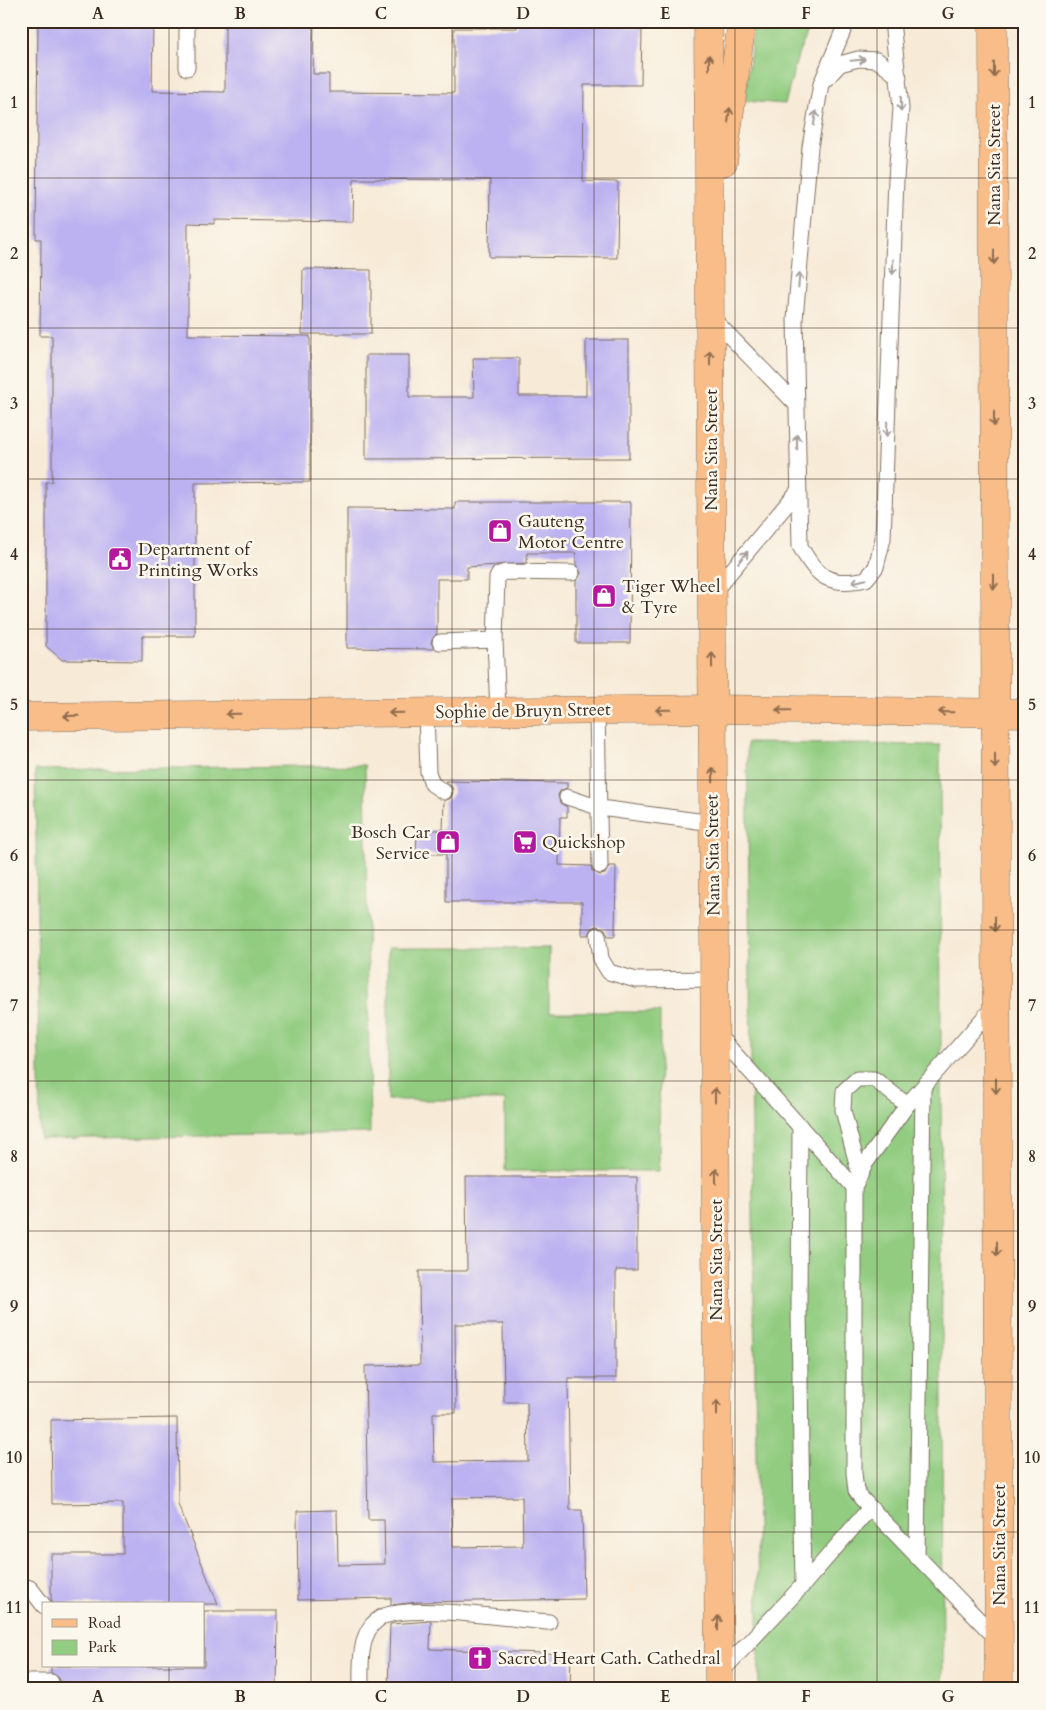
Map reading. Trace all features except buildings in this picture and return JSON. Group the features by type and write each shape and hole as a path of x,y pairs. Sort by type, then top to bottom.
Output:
{"main road":[{"name":"Nana Sita Street","path":"708,21 719,1682"},
{"path":"710,250 742,21"},
{"name":"Nana Sita Street","path":"994,21 994,713 1000,1689"},
{"name":"Sophie de Bruyn Street","path":"21,717 712,709 1025,713"}],"lane":[{"path":"187,21 187,68"},
{"path":"847,21 820,84 810,147 795,319 800,546 811,565 827,580 848,583 866,580 876,567 883,539 896,179 901,108 892,21"},
{"path":"820,84 840,64 858,59 877,60 899,77"},
{"path":"710,316 796,404"},
{"path":"712,594 798,491"},
{"path":"498,712 495,640 497,578 499,574 505,572 572,574"},
{"path":"440,642 495,640"},
{"path":"597,710 600,866"},
{"path":"426,712 428,772 432,784 444,792"},
{"path":"567,797 600,808 713,823"},
{"path":"598,936 601,959 609,972 636,980 715,978"},
{"path":"857,1182 870,1157 907,1105 996,1004"},
{"path":"715,1032 800,1126 857,1182"},
{"path":"907,1105 874,1080 857,1079 844,1091 843,1110 857,1182 854,1473 856,1491 870,1508 999,1642"},
{"path":"917,1557 923,1088"},
{"path":"800,1126 799,1312 804,1585"},
{"path":"719,1682 870,1508"},
{"path":"21,1585 30,1588 42,1603"},
{"path":"361,1689 364,1645 371,1626 382,1616 396,1613 435,1613 548,1622"},
{"path":"21,1682 50,1682"}],"green space":[{"path":"754,21 813,21 798,55 785,104 745,101"},
{"path":"747,743 940,745 943,1689 759,1689"},
{"path":"365,765 370,1133 40,1139 35,770"},
{"path":"388,948 549,948 549,1012 660,1012 659,1171 505,1171 505,1100 388,1100"}],"place":[{"name":"Gauteng Motor Centre","path":"500,531"},
{"name":"Department of Printing Works","path":"120,559"},
{"name":"Tiger Wheel & Tyre","path":"604,596"},
{"name":"Bosch Car Service","path":"448,842"},
{"name":"Quickshop","path":"525,842"},
{"name":"Sacred Heart Cath. Cathedral","path":"480,1658"}]}
